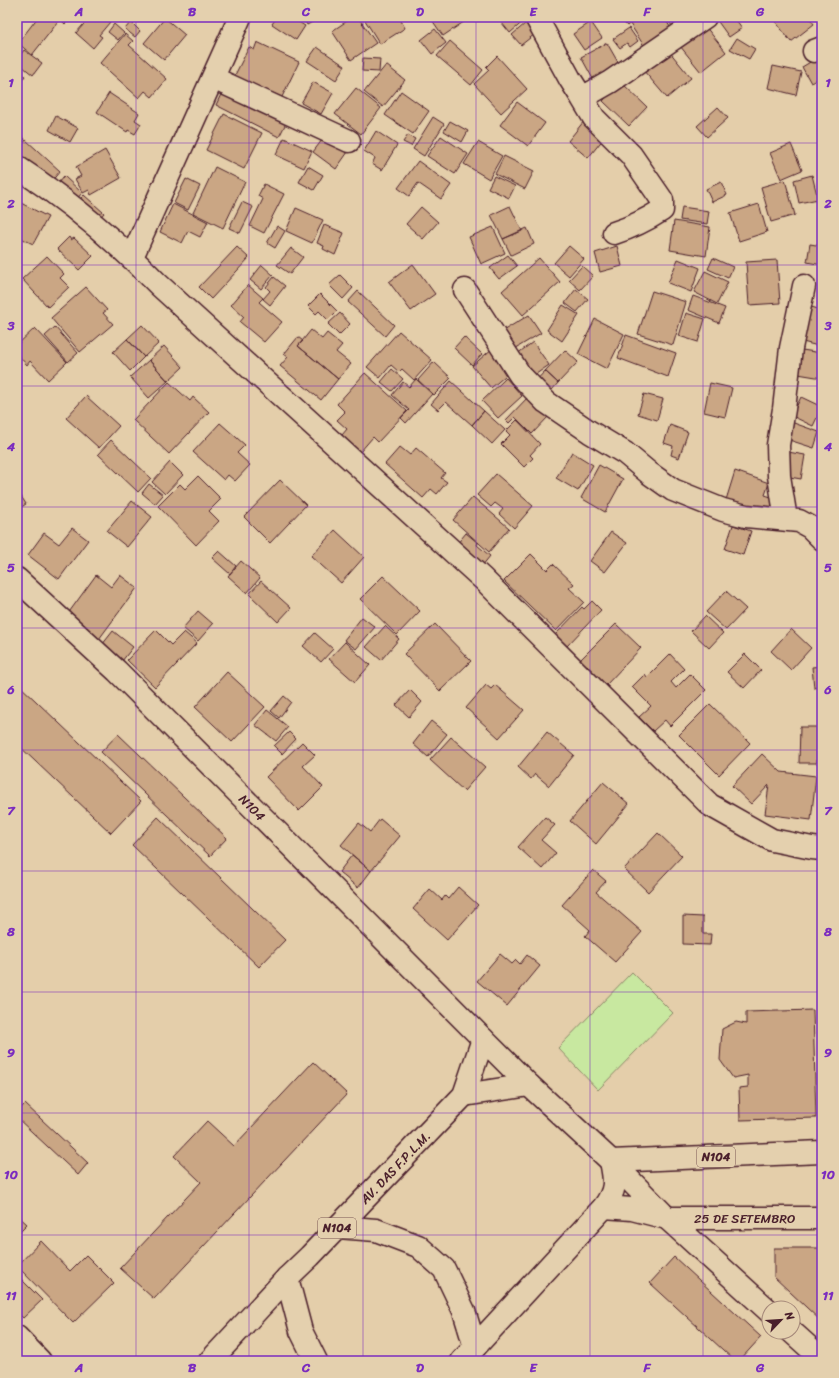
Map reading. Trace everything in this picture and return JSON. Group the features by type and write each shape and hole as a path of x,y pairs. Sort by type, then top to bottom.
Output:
{"street":[{"path":"132,257 240,17"},
{"path":"536,17 570,79 594,118 631,155 662,200 662,210 634,227 614,233"},
{"path":"582,98 610,82 706,17"},
{"path":"213,78 349,141"},
{"path":"17,167 82,214 132,257 159,284 483,579 710,805 772,840 822,849"},
{"path":"786,520 779,476 778,445 791,348 804,286"},
{"path":"465,290 520,375 546,402 590,432 625,452 649,473 673,490 723,510 746,516 799,521 810,527 822,539"},
{"name":"N104","path":"17,579 117,671 529,1085 611,1161 667,1218"},
{"name":"N104","path":"464,1095 483,1039"},
{"path":"464,1095 529,1085"},
{"name":"AV. DAS F.P.L.M.","path":"210,1361 287,1278 464,1095"},
{"name":"N104","path":"611,1161 822,1152"},
{"path":"468,1354 604,1207 611,1197 614,1187 611,1161"},
{"path":"604,1207 632,1208 667,1218 761,1304"},
{"name":"25 DE SETEMBRO","path":"667,1218 822,1218"},
{"path":"338,1226 376,1230 418,1246 444,1269 464,1311 468,1354"},
{"path":"287,1278 301,1331 316,1361"},
{"path":"17,1337 40,1361"},
{"path":"801,1340 822,1360"}],"green space":[{"path":"632,972 673,1013 598,1090 558,1048"}],"building":[{"path":"38,17 51,17 58,22 32,55 18,43"},
{"path":"58,17 71,17 65,24"},
{"path":"90,17 104,17 110,22 99,35 102,37 93,48 76,33"},
{"path":"277,17 291,17 305,26 296,40 272,24"},
{"path":"303,17 321,17 307,25"},
{"path":"353,17 358,17 376,43 351,60 332,31"},
{"path":"363,17 382,17 383,19 387,17 399,17 405,28 380,44"},
{"path":"430,17 471,17 443,36"},
{"path":"497,17 524,17 526,19 510,33"},
{"path":"619,17 637,17 627,26"},
{"path":"642,17 664,17 673,32 646,49 630,24"},
{"path":"665,17 686,17 673,27"},
{"path":"719,17 734,17 742,28 729,37 716,19"},
{"path":"772,17 809,17 814,24 791,42"},
{"path":"165,18 185,35 164,60 144,43"},
{"path":"131,22 140,31 135,37 125,29"},
{"path":"591,22 602,38 584,50 573,34"},
{"path":"526,23 535,34 521,45 512,35"},
{"path":"114,24 124,33 118,40 108,32"},
{"path":"705,26 726,52 701,72 680,46"},
{"path":"629,28 638,41 630,47 627,43 620,48 613,39"},
{"path":"435,29 446,43 432,54 421,40"},
{"path":"125,34 133,41 129,45 167,79 152,97 145,91 139,98 100,63"},
{"path":"737,38 755,49 749,59 730,49"},
{"path":"450,41 483,70 471,85 437,56"},
{"path":"257,42 299,62 282,97 273,93 270,99 232,81 249,47 254,50"},
{"path":"607,43 619,64 593,79 581,57"},
{"path":"317,47 345,66 336,80 307,61"},
{"path":"24,50 42,63 33,75 17,62 17,59"},
{"path":"669,51 691,78 667,98 643,70"},
{"path":"822,55 822,76 811,83 802,67"},
{"path":"497,56 527,89 501,113 474,84 489,70 486,67"},
{"path":"363,58 380,59 379,72 362,71"},
{"path":"386,65 405,80 383,107 364,92"},
{"path":"773,66 801,72 796,95 768,88"},
{"path":"17,70 25,76 17,87"},
{"path":"313,82 333,93 321,114 301,103"},
{"path":"621,82 647,107 629,126 603,101"},
{"path":"356,88 381,108 361,134 335,114"},
{"path":"223,90 286,123 279,137 216,105"},
{"path":"401,91 429,111 413,134 385,115"},
{"path":"109,93 139,113 135,120 141,124 135,134 128,130 127,132 97,112"},
{"path":"517,102 545,123 528,146 500,125"},
{"path":"718,107 728,118 707,137 697,126"},
{"path":"224,114 262,133 244,169 206,150"},
{"path":"56,116 78,128 70,142 49,130"},
{"path":"433,117 444,124 424,156 413,149"},
{"path":"450,121 468,131 462,142 444,131"},
{"path":"584,121 604,138 588,158 568,141"},
{"path":"376,131 397,145 382,170 372,164 375,158 364,151"},
{"path":"17,132 25,139 17,147"},
{"path":"408,135 415,139 411,146 403,142"},
{"path":"325,136 348,152 336,169 313,152"},
{"path":"441,136 468,154 455,174 427,156"},
{"path":"284,138 312,151 304,168 276,155"},
{"path":"26,140 60,171 51,182 17,151"},
{"path":"478,142 502,156 489,179 464,164"},
{"path":"791,144 802,170 781,179 770,153"},
{"path":"105,150 121,178 91,195 89,190 83,193 75,179 81,176 76,167"},
{"path":"504,156 534,171 525,189 495,174"},
{"path":"418,161 451,185 441,199 418,183 409,196 398,188"},
{"path":"308,166 323,175 314,190 299,182"},
{"path":"215,167 245,182 223,228 193,213"},
{"path":"812,175 818,199 799,203 794,180"},
{"path":"64,176 82,193 75,201 57,184"},
{"path":"494,176 515,186 509,198 488,188"},
{"path":"186,179 200,186 188,210 174,203"},
{"path":"785,180 795,215 771,222 761,187"},
{"path":"721,182 727,195 712,202 706,189"},
{"path":"264,184 284,194 264,233 250,226 263,199 258,196"},
{"path":"84,195 104,213 98,220 78,201"},
{"path":"19,202 48,217 33,244 17,236 17,207"},
{"path":"242,202 253,207 240,233 229,228"},
{"path":"173,204 208,222 200,237 188,231 182,243 160,232"},
{"path":"759,204 767,232 739,241 730,213"},
{"path":"510,206 522,231 503,239 491,215"},
{"path":"421,207 438,222 423,239 406,224"},
{"path":"682,207 709,211 707,224 680,220"},
{"path":"296,208 323,220 312,243 286,231"},
{"path":"674,221 710,227 706,256 670,250"},
{"path":"324,225 344,233 335,255 323,249 324,246 317,243"},
{"path":"277,226 285,231 275,248 267,243"},
{"path":"493,227 505,253 481,264 469,237"},
{"path":"527,228 534,244 511,255 503,239"},
{"path":"69,237 71,240 74,238 93,256 79,270 57,249"},
{"path":"810,244 822,246 822,265 807,262"},
{"path":"569,246 584,259 569,276 554,263"},
{"path":"617,246 622,266 600,272 595,253"},
{"path":"237,247 249,258 211,299 199,287"},
{"path":"291,248 303,257 290,274 277,265"},
{"path":"508,255 517,266 499,279 490,268"},
{"path":"47,256 64,274 60,278 69,287 48,307 22,279"},
{"path":"539,258 560,282 523,315 502,291"},
{"path":"713,258 733,267 728,278 708,269"},
{"path":"678,259 700,268 691,292 668,283"},
{"path":"777,260 780,303 749,305 746,262"},
{"path":"413,264 435,294 411,311 389,282"},
{"path":"262,265 273,275 261,289 250,280"},
{"path":"582,266 593,276 580,290 569,280"},
{"path":"705,271 728,282 717,304 694,292"},
{"path":"340,275 353,288 343,299 329,285"},
{"path":"274,277 285,286 270,305 263,299 270,291 266,287"},
{"path":"248,285 263,298 259,302 282,322 264,342 240,322 244,317 231,305"},
{"path":"86,287 107,310 103,313 113,324 80,352 51,318"},
{"path":"576,289 588,299 577,312 565,303"},
{"path":"358,291 394,325 385,336 348,302"},
{"path":"652,291 686,302 673,345 638,334"},
{"path":"320,294 337,311 328,320 319,311 316,314 308,306"},
{"path":"693,296 725,308 719,323 688,310"},
{"path":"563,305 579,315 562,341 547,330"},
{"path":"804,305 822,310 822,347 795,340"},
{"path":"340,313 350,324 339,335 328,324"},
{"path":"686,313 705,319 698,342 679,336"},
{"path":"529,315 541,333 513,350 501,332"},
{"path":"595,319 624,334 607,369 578,354"},
{"path":"142,325 159,343 144,357 127,339"},
{"path":"55,327 78,353 68,362 45,336"},
{"path":"35,328 67,362 48,380 30,361 27,365 17,354 17,345"},
{"path":"311,330 322,339 327,333 342,345 336,352 351,364 338,379 298,346"},
{"path":"399,331 432,360 414,380 402,369 399,372 391,365 380,378 367,367"},
{"path":"626,335 676,353 668,377 618,358"},
{"path":"298,337 303,341 298,346 338,379 321,400 280,366 288,357 284,354"},
{"path":"464,337 482,354 472,365 454,348"},
{"path":"127,339 144,357 130,371 113,352"},
{"path":"533,342 549,365 529,379 513,357"},
{"path":"164,346 183,367 168,381 149,360"},
{"path":"493,348 512,370 491,388 472,366"},
{"path":"565,350 578,362 558,383 545,371"},
{"path":"802,350 822,353 822,378 798,374"},
{"path":"149,360 168,381 149,398 130,377"},
{"path":"434,362 451,378 434,395 418,380"},
{"path":"392,369 403,379 392,391 381,382"},
{"path":"545,371 558,383 546,397 533,384"},
{"path":"365,373 407,411 378,442 373,437 360,452 342,435 347,429 337,420 345,412 337,404"},
{"path":"506,378 522,396 498,418 482,401"},
{"path":"416,379 432,394 406,423 401,418 409,410 392,395 403,382 409,387"},
{"path":"451,381 484,411 472,425 446,402 438,410 431,404"},
{"path":"169,382 190,401 193,397 209,412 169,454 133,420"},
{"path":"710,383 732,388 725,417 704,412"},
{"path":"644,394 663,399 657,420 638,414"},
{"path":"86,396 119,426 99,448 66,418"},
{"path":"529,396 549,416 532,434 515,417 509,423 506,420"},
{"path":"801,397 822,407 813,426 792,416"},
{"path":"484,411 505,430 492,444 472,425"},
{"path":"517,420 540,444 530,455 533,458 524,467 501,444 510,435 506,431"},
{"path":"791,422 819,432 814,448 786,439"},
{"path":"220,423 245,445 237,453 250,465 235,481 228,475 224,480 193,452"},
{"path":"670,425 688,432 679,458 671,455 673,446 664,443"},
{"path":"111,440 151,478 138,492 98,454"},
{"path":"400,447 410,455 416,448 445,473 441,478 447,482 437,494 431,489 423,498 385,464"},
{"path":"572,452 593,465 578,491 556,478"},
{"path":"788,452 805,455 801,479 784,476"},
{"path":"170,462 183,475 165,494 152,482"},
{"path":"599,465 623,479 605,512 581,498"},
{"path":"735,471 769,483 765,495 777,499 772,515 726,500"},
{"path":"496,474 533,506 514,528 499,514 503,509 495,503 491,507 477,495"},
{"path":"198,476 221,499 209,511 219,521 196,545 158,506 180,484 185,489"},
{"path":"280,480 306,505 270,543 244,517"},
{"path":"149,484 163,495 155,504 142,493"},
{"path":"17,490 26,504 17,510"},
{"path":"473,497 509,528 489,552 453,520"},
{"path":"132,501 152,517 127,547 107,531"},
{"path":"733,525 751,531 743,555 725,549"},
{"path":"72,528 88,540 59,579 28,555 44,533 59,544"},
{"path":"335,530 364,557 341,583 311,556"},
{"path":"611,532 627,543 605,572 590,561"},
{"path":"466,533 490,556 482,566 457,544"},
{"path":"219,551 236,566 230,574 212,558"},
{"path":"531,554 547,570 553,564 574,584 569,588 584,602 556,631 504,581"},
{"path":"241,561 260,578 247,593 228,576"},
{"path":"96,575 111,587 120,575 137,588 99,639 67,615"},
{"path":"383,576 420,611 397,635 360,599"},
{"path":"261,581 291,608 278,622 249,594"},
{"path":"726,591 746,609 726,630 706,612"},
{"path":"592,601 601,610 567,646 555,635 582,607 584,609"},
{"path":"198,611 213,624 198,641 183,628"},
{"path":"705,616 723,633 709,648 691,631"},
{"path":"362,617 375,627 356,649 344,640"},
{"path":"435,624 471,661 440,691 404,654"},
{"path":"616,624 641,648 606,685 580,660"},
{"path":"385,626 399,639 381,660 366,647"},
{"path":"791,629 811,648 791,670 771,651"},
{"path":"156,630 171,645 184,632 197,643 155,687 127,660"},
{"path":"113,631 133,647 122,661 102,645"},
{"path":"315,633 333,649 321,662 303,646"},
{"path":"345,642 370,665 355,682 329,659"},
{"path":"670,654 684,669 671,682 676,688 690,674 706,690 670,726 665,720 653,731 639,717 651,706 632,687 645,674 647,677"},
{"path":"745,654 761,670 744,688 727,672"},
{"path":"822,666 822,687 814,688 812,667"},
{"path":"227,672 265,707 232,742 195,707"},
{"path":"17,683 141,801 111,833 17,744"},
{"path":"486,685 491,689 495,685 524,710 499,738 466,708"},
{"path":"410,690 422,702 409,717 396,705"},
{"path":"284,696 291,702 279,718 271,711"},
{"path":"710,704 750,743 719,775 679,735"},
{"path":"267,710 288,727 276,741 255,725"},
{"path":"431,721 447,734 428,757 413,744"},
{"path":"800,727 817,727 817,763 799,763"},
{"path":"289,732 296,739 282,754 274,746"},
{"path":"547,732 574,755 549,786 535,774 531,779 518,767"},
{"path":"118,734 227,838 210,856 101,752"},
{"path":"451,737 485,767 464,791 430,760"},
{"path":"302,742 315,755 303,766 323,787 299,811 266,777"},
{"path":"762,754 781,772 816,776 811,820 765,814 769,785 751,804 732,786"},
{"path":"603,782 629,804 596,844 570,821"},
{"path":"158,817 285,940 259,967 132,845"},
{"path":"545,817 555,825 541,840 556,853 542,869 518,847"},
{"path":"380,819 400,836 371,871 341,845 359,823 370,832"},
{"path":"658,833 682,856 648,892 624,869"},
{"path":"352,855 371,871 358,888 339,872"},
{"path":"593,870 606,881 596,892 642,932 615,962 585,936 590,930 562,905"},
{"path":"458,887 478,905 447,940 413,909 430,889 442,900 445,896 448,899"},
{"path":"683,916 703,917 703,934 711,934 710,945 683,944"},
{"path":"500,954 512,964 516,960 520,964 527,955 540,966 507,1006 477,981"},
{"path":"817,972 822,972 822,1016 820,1016"},
{"path":"813,1010 816,1118 740,1120 739,1088 748,1087 748,1075 733,1078 720,1060 722,1029 736,1022 746,1024 746,1012"},
{"path":"313,1062 347,1094 154,1299 120,1268 201,1182 174,1156 207,1121 234,1146"},
{"path":"25,1104 88,1163 78,1175 17,1118 17,1112"},
{"path":"17,1215 27,1224 17,1234"},
{"path":"41,1241 70,1271 86,1255 114,1283 73,1323 17,1266"},
{"path":"774,1248 822,1248 822,1322 801,1302 801,1300 799,1300 774,1277"},
{"path":"674,1257 761,1337 739,1361 735,1361 650,1283"},
{"path":"17,1275 42,1300 23,1318 17,1312"}]}
